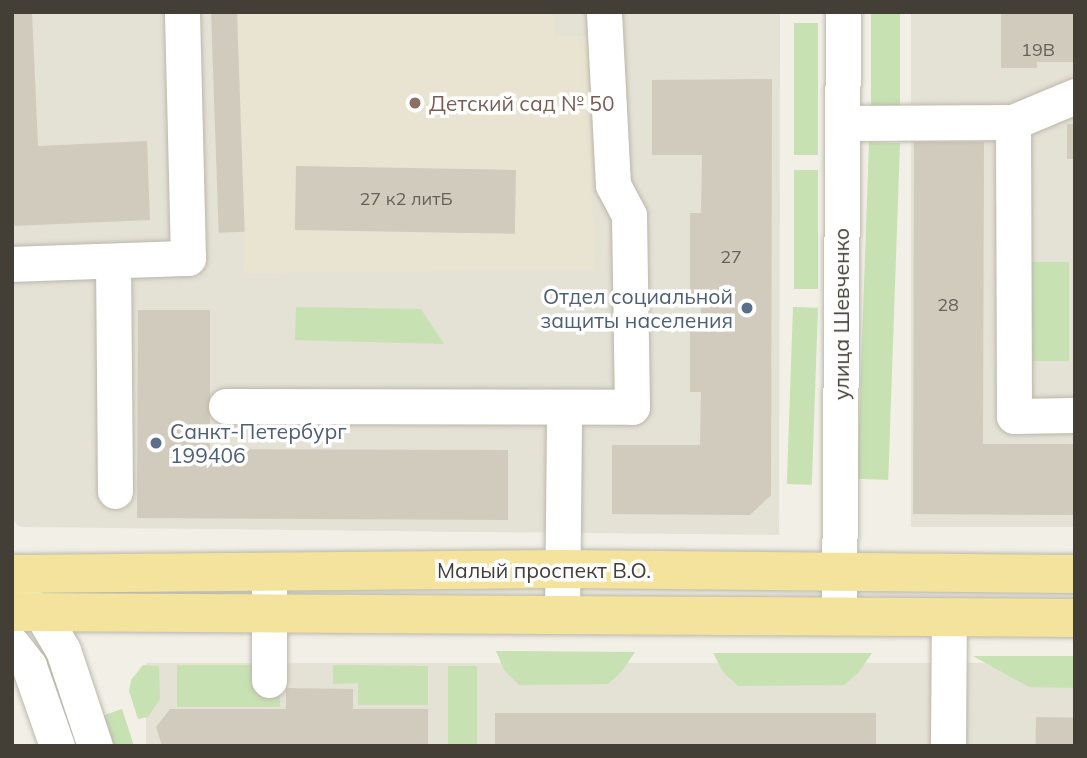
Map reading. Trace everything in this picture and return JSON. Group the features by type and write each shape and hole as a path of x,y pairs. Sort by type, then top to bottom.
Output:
{"main road":[{"name":"Малый проспект В.О.","path":"12,574 562,569 1075,574"},
{"name":"Малый проспект В.О.","path":"22,607 269,613 1075,618"}],"street":[{"path":"12,264 188,258 182,12"},
{"path":"226,406 564,409 632,407 629,215 613,185 604,12 619,12"},
{"name":"улица Шевченко","path":"839,616 843,12"},
{"path":"843,123 1013,122 1075,96"},
{"path":"1013,122 1014,416 1075,415"},
{"path":"113,261 115,491"},
{"path":"562,614 564,409"},
{"path":"269,571 269,680"},
{"path":"22,607 63,650 95,746"},
{"path":"947,746 949,618"},
{"path":"12,644 29,666 57,746"}],"shaded area":[{"path":"12,12 780,12 779,535 21,527 12,520"},
{"name":"Детский сад № 50","path":"237,12 554,12 554,36 588,36 594,270 244,273"},
{"path":"911,12 1075,12 1075,527 911,527"},
{"path":"146,663 1075,663 1075,746 146,746"}],"green space":[{"path":"871,12 900,12 900,106 871,106"},
{"path":"794,23 818,23 818,155 794,155"},
{"path":"869,142 900,143 888,480 857,479"},
{"path":"794,170 818,170 818,289 794,289"},
{"path":"1024,262 1069,262 1069,361 1024,361"},
{"path":"296,307 421,309 444,344 295,340"},
{"path":"793,307 818,308 812,485 787,484"},
{"path":"496,651 635,652 622,671 608,684 519,685 504,670"},
{"path":"713,653 872,653 859,672 844,685 738,686 723,672"},
{"path":"973,656 1075,656 1075,688 1029,687"},
{"path":"143,665 159,666 160,699 148,717 138,719 129,691 131,680"},
{"path":"177,665 257,665 257,692 280,692 280,707 177,707"},
{"path":"333,665 428,666 428,705 358,705 358,683 333,684"},
{"path":"448,666 477,666 477,746 448,746"},
{"path":"122,709 134,746 112,746 102,716"}],"building":[{"path":"12,12 32,12 38,146 147,141 150,220 12,226"},
{"path":"237,12 245,232 219,233 211,13"},
{"path":"1001,12 1075,12 1075,62 1037,62 1037,68 1001,68"},
{"path":"772,79 771,495 750,515 612,514 612,445 700,445 701,392 690,392 690,315 701,315 701,302 690,302 690,213 701,213 702,155 652,155 652,80"},
{"path":"1067,124 1075,124 1075,159 1067,159"},
{"path":"914,142 984,142 983,444 1075,444 1075,515 913,514"},
{"path":"296,166 516,170 515,234 295,230"},
{"path":"138,310 210,310 210,449 508,450 508,520 137,518"},
{"path":"286,688 353,689 353,709 428,709 428,746 162,746 156,727 170,709 286,709"},
{"path":"495,713 876,713 876,746 495,746"},
{"path":"1036,717 1075,718 1074,746 1035,746"}],"place":[{"name":"Детский сад № 50","path":"415,103"},
{"name":"Отдел социальной защиты населения","path":"747,308"},
{"name":"Санкт-Петербург 199406","path":"156,443"}]}
